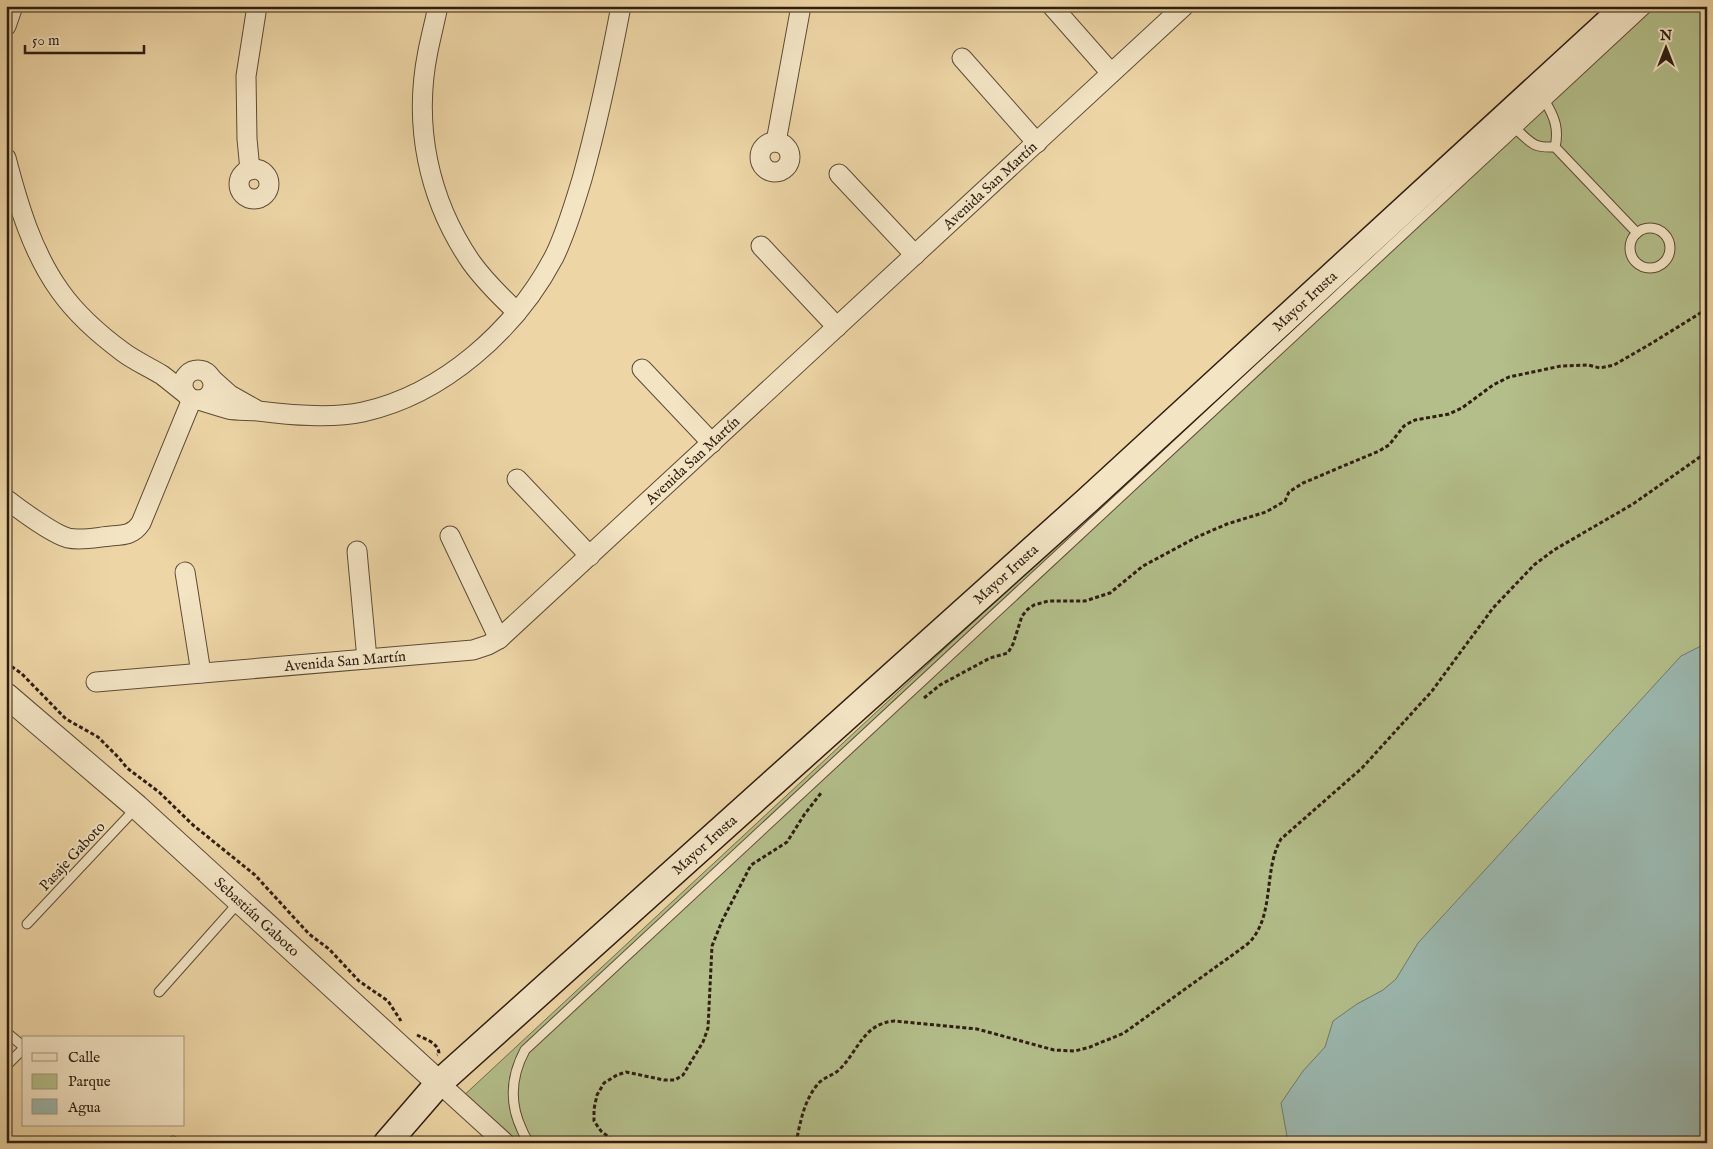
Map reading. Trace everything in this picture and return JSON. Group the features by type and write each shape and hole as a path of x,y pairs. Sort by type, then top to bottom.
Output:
{"main road":[{"name":"Mayor Irusta","path":"387,1143 439,1082 1089,499 1626,6"}],"street":[{"path":"6,20 7,6"},
{"path":"6,26 13,6"},
{"path":"250,170 247,139 246,76 257,6"},
{"path":"438,6 428,52 424,88 423,109 428,167 438,201 458,241 472,263 496,292 517,312"},
{"path":"6,158 27,229 59,290 72,307 93,328 125,354 162,375 192,397 230,409 282,414 328,415 362,412 390,403 444,378 474,356 502,330 540,281 554,257 573,209 609,69 621,6"},
{"path":"776,142 801,6"},
{"path":"1052,6 1111,74"},
{"name":"Avenida San Martín","path":"96,682 473,650 499,639 1184,6"},
{"path":"962,58 1036,142"},
{"path":"840,174 915,255"},
{"path":"761,246 837,328"},
{"path":"138,361 202,374 230,395 258,411"},
{"path":"642,369 712,442"},
{"path":"190,373 202,374 212,383 211,392 204,399 192,397 183,385 184,380 190,373"},
{"path":"6,499 16,508 60,535 70,538 126,535 136,531 141,523 192,397"},
{"path":"517,479 590,556"},
{"path":"450,536 499,639"},
{"path":"357,550 367,659"},
{"path":"185,572 201,673"},
{"name":"Sebastián Gaboto","path":"6,695 137,807 505,1143"}],"lane":[{"path":"530,1143 526,1140 518,1121 512,1093 518,1062 525,1050 1649,6"},
{"path":"1546,103 1556,126 1558,136 1555,147"},
{"path":"1517,130 1539,148 1555,147"},
{"path":"1555,147 1637,234"},
{"path":"1650,228 1657,230 1667,238 1670,251 1664,263 1646,268 1636,262 1630,250 1633,238 1637,234 1650,228"},
{"name":"Pasaje Gaboto","path":"27,924 137,807"},
{"path":"159,992 240,901"},
{"path":"6,1032 22,1045"},
{"path":"6,1066 22,1049"},
{"path":"171,1143 173,1141 175,1143"}],"path":[{"path":"918,703 940,684 990,658 1008,653 1022,616 1034,605 1048,601 1085,601 1110,592 1143,566 1197,537 1227,524 1271,510 1285,501 1289,492 1303,483 1379,452 1389,445 1404,426 1409,423 1449,414 1462,408 1493,385 1509,377 1561,366 1588,365 1600,368 1614,364 1707,309"},
{"path":"796,1143 800,1119 817,1084 838,1071 874,1026 894,1021 977,1029 1054,1050 1075,1051 1124,1033 1238,951 1253,939 1261,924 1274,854 1281,839 1362,768 1432,691 1493,608 1534,565 1554,550 1633,504 1707,452"},
{"path":"6,663 21,674 66,719 98,737 127,768 159,792 192,824 255,876 309,934 328,949 359,981 388,1001 403,1023"},
{"path":"709,1143 696,1139 668,1143 624,1142 610,1138 601,1131 594,1121 597,1095 604,1083 626,1072 664,1080 675,1080 683,1075 704,1042 708,1028 712,946 730,906 751,865 787,842 804,815 824,789"},
{"path":"411,1031 417,1035"}],"green space":[{"path":"1636,6 1707,6 1707,1143 510,1143 460,1099"}],"water":[{"path":"1707,643 1707,1143 1356,1142 1299,1144 1288,1142 1281,1103 1303,1071 1325,1047 1333,1021 1357,1004 1383,990 1396,979 1418,943 1681,656"}]}
